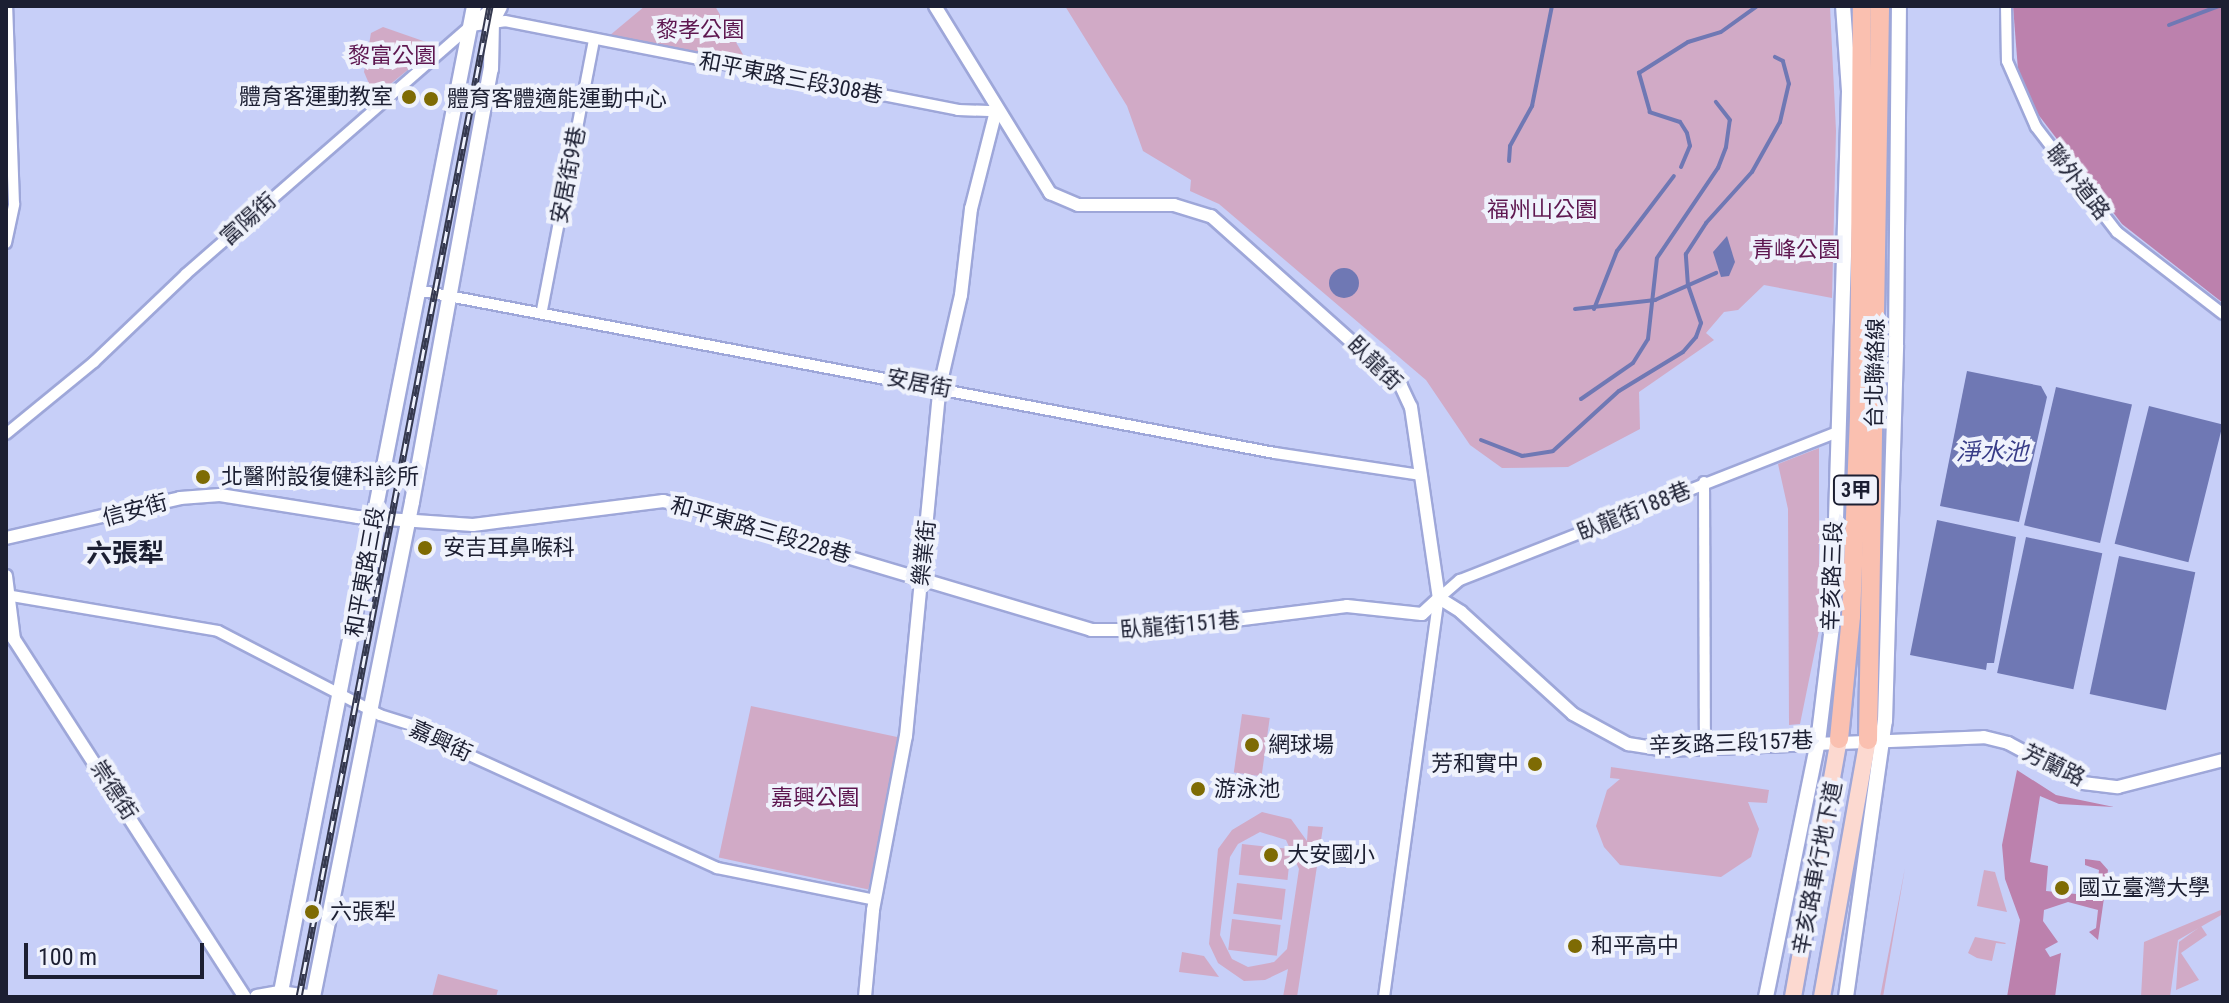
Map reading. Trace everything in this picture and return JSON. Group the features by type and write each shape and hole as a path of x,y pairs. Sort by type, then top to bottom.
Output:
{"highway":[{"name":"台北聯絡線","path":"1862,6 1869,242 1876,740"},
{"name":"台北聯絡線","path":"1839,739 1851,616 1880,6"}],"main road":[{"name":"和平東路三段","path":"280,995 343,693 417,290 474,6"},
{"name":"和平東路三段","path":"310,997 408,521 491,69 492,22 500,6"},
{"name":"辛亥路三段","path":"1766,997 1818,742 1833,618 1836,433 1849,91 1843,6"},
{"path":"1846,997 1876,740 1896,345 1899,6"},
{"name":"辛亥路車行地下道","path":"1793,997 1839,739"},
{"name":"辛亥路車行地下道","path":"1822,997 1865,763 1876,740"},
{"path":"257,997 310,997"}],"street":[{"path":"6,243 14,204 7,6"},
{"name":"富陽街","path":"6,434 94,362 197,264 493,6"},
{"name":"臥龍街","path":"935,6 996,111 1044,184 1065,201 1098,207 1174,205 1211,216 1401,386 1411,407 1439,598 1384,997"},
{"name":"聯外道路","path":"2006,6 2007,61 2036,127 2117,232 2223,314"},
{"path":"470,27 492,22"},
{"name":"和平東路三段308巷","path":"492,22 958,110 996,111"},
{"name":"安居街9巷","path":"542,310 594,41"},
{"name":"樂業街","path":"865,997 875,900 906,736 940,386 961,295 971,209 996,111"},
{"name":"安居街","path":"417,290 450,292 1275,453 1421,475"},
{"name":"臥龍街188巷","path":"1439,598 1460,580 1704,482 1836,433"},
{"path":"1704,482 1705,747"},
{"name":"信安街","path":"6,538 180,498 220,495 374,519 408,521"},
{"name":"和平東路三段228巷","path":"408,521 473,525 663,501 922,576"},
{"name":"崇德街","path":"6,576 10,641 245,997"},
{"name":"臥龍街151巷","path":"922,576 1050,621 1126,633 1347,606 1422,614 1439,598"},
{"name":"嘉興街","path":"9,594 218,631 343,693 370,710 434,732 467,754 717,868 875,900"},
{"name":"辛亥路三段157巷","path":"1439,598 1601,733 1628,744 1665,750 1839,739 1876,740"},
{"name":"芳蘭路","path":"1876,740 1984,737 2008,743 2083,783 2118,787 2223,760"}],"green space":[{"name":"黎孝公園","path":"645,6 715,6 748,63 609,36"},
{"name":"福州山公園","path":"1065,6 1830,6 1836,131 1832,298 1764,285 1738,310 1724,312 1706,333 1714,340 1639,392 1640,429 1568,467 1502,468 1470,445 1426,380 1219,204 1190,191 1191,180 1143,151 1127,106"},
{"name":"黎富公園","path":"383,27 426,42 431,51 382,91 370,86 364,72 371,33"},
{"path":"1819,448 1819,631 1800,724 1789,725 1788,509 1778,464"},
{"name":"嘉興公園","path":"751,706 901,738 868,889 719,858"},
{"name":"網球場","path":"1242,714 1270,718 1262,776 1234,772"},
{"path":"1611,767 1769,790 1767,803 1748,802 1759,829 1751,857 1721,877 1620,865 1604,847 1596,826 1607,790 1620,779 1610,778"},
{"path":"1262,812 1291,819 1307,841 1308,826 1323,827 1297,997 1283,997 1288,969 1265,980 1244,981 1218,963 1209,944 1218,849 1232,830","holes":["1260,832 1286,840 1299,869 1287,949 1274,962 1248,967 1232,959 1220,935 1230,857 1238,844"]},
{"path":"1242,844 1291,849 1287,880 1239,875"},
{"path":"1905,868 1883,997 1880,997"},
{"path":"1984,870 1995,872 2007,912 1977,906"},
{"path":"1237,883 1286,889 1282,920 1233,914"},
{"path":"2223,909 2223,914 2178,940 2170,997 2141,997 2144,942"},
{"path":"1232,919 1281,925 1277,956 1228,950"},
{"path":"2201,926 2207,935 2181,953 2199,980 2176,990 2179,942"},
{"path":"1975,937 2006,943 1996,943 1992,961 1968,953"},
{"path":"1182,952 1204,956 1219,977 1179,972"},
{"path":"438,974 498,990 496,997 432,997"}],"shaded area":[{"path":"2013,6 2223,6 2223,303 2122,224 2037,113 2018,70"},
{"path":"2017,770 2056,795 2114,807 2059,804 2040,796 2030,862 2048,866 2046,891 2096,896 2099,870 2085,865 2085,859 2100,861 2108,870 2098,940 2089,932 2096,928 2098,910 2068,902 2044,910 2043,921 2058,942 2045,949 2050,957 2061,953 2055,997 2007,997 2020,920 2005,879 2002,845"}],"water":[{"path":"1727,236 1735,262 1729,276 1721,277 1713,252"},
{"path":"1344,268 1350,269 1358,277 1358,289 1350,297 1344,298 1338,297 1330,289 1329,283 1330,277 1338,269"},
{"name":"淨水池","path":"1967,371 2041,386 2047,397 2019,522 1940,506"},
{"name":"淨水池","path":"2056,387 2132,405 2100,543 2024,525"},
{"path":"2149,406 2223,424 2188,562 2115,544"},
{"name":"淨水池","path":"1937,520 2016,537 1994,663 1987,663 1986,670 1910,655"},
{"path":"2026,537 2102,553 2073,689 1997,673"},
{"path":"2119,556 2195,572 2166,710 2090,694"}],"waterway":[{"path":"1509,161 1510,146 1532,106 1552,6"},
{"path":"1681,167 1690,146 1687,133 1680,122 1650,112 1639,73 1688,42 1721,32 1757,6"},
{"path":"2169,25 2219,6"},
{"path":"1481,440 1522,456 1553,451 1619,391 1683,352 1696,337 1701,323 1688,286 1686,254 1706,223 1752,172 1780,122 1789,84 1783,61 1775,57"},
{"path":"1581,399 1633,363 1648,339 1657,258 1718,168 1726,147 1730,120 1716,102"},
{"path":"1594,309 1617,251 1674,176"},
{"path":"1575,309 1655,300 1716,273"}],"railway":[{"path":"299,997 490,6"}],"place":[{"name":"體育客運動教室","path":"409,97"},
{"name":"體育客體適能運動中心","path":"431,99"},
{"name":"北醫附設復健科診所","path":"203,477"},
{"name":"安吉耳鼻喉科","path":"425,548"},
{"name":"網球場","path":"1252,745"},
{"name":"芳和實中","path":"1535,764"},
{"name":"游泳池","path":"1198,789"},
{"name":"大安國小","path":"1271,855"},
{"name":"國立臺灣大學","path":"2062,888"},
{"name":"六張犁","path":"312,912"},
{"name":"和平高中","path":"1575,946"}],"district":[{"name":"六張犁","path":"125,554"}],"park label":[{"name":"青峰公園","path":"1796,250"}]}
